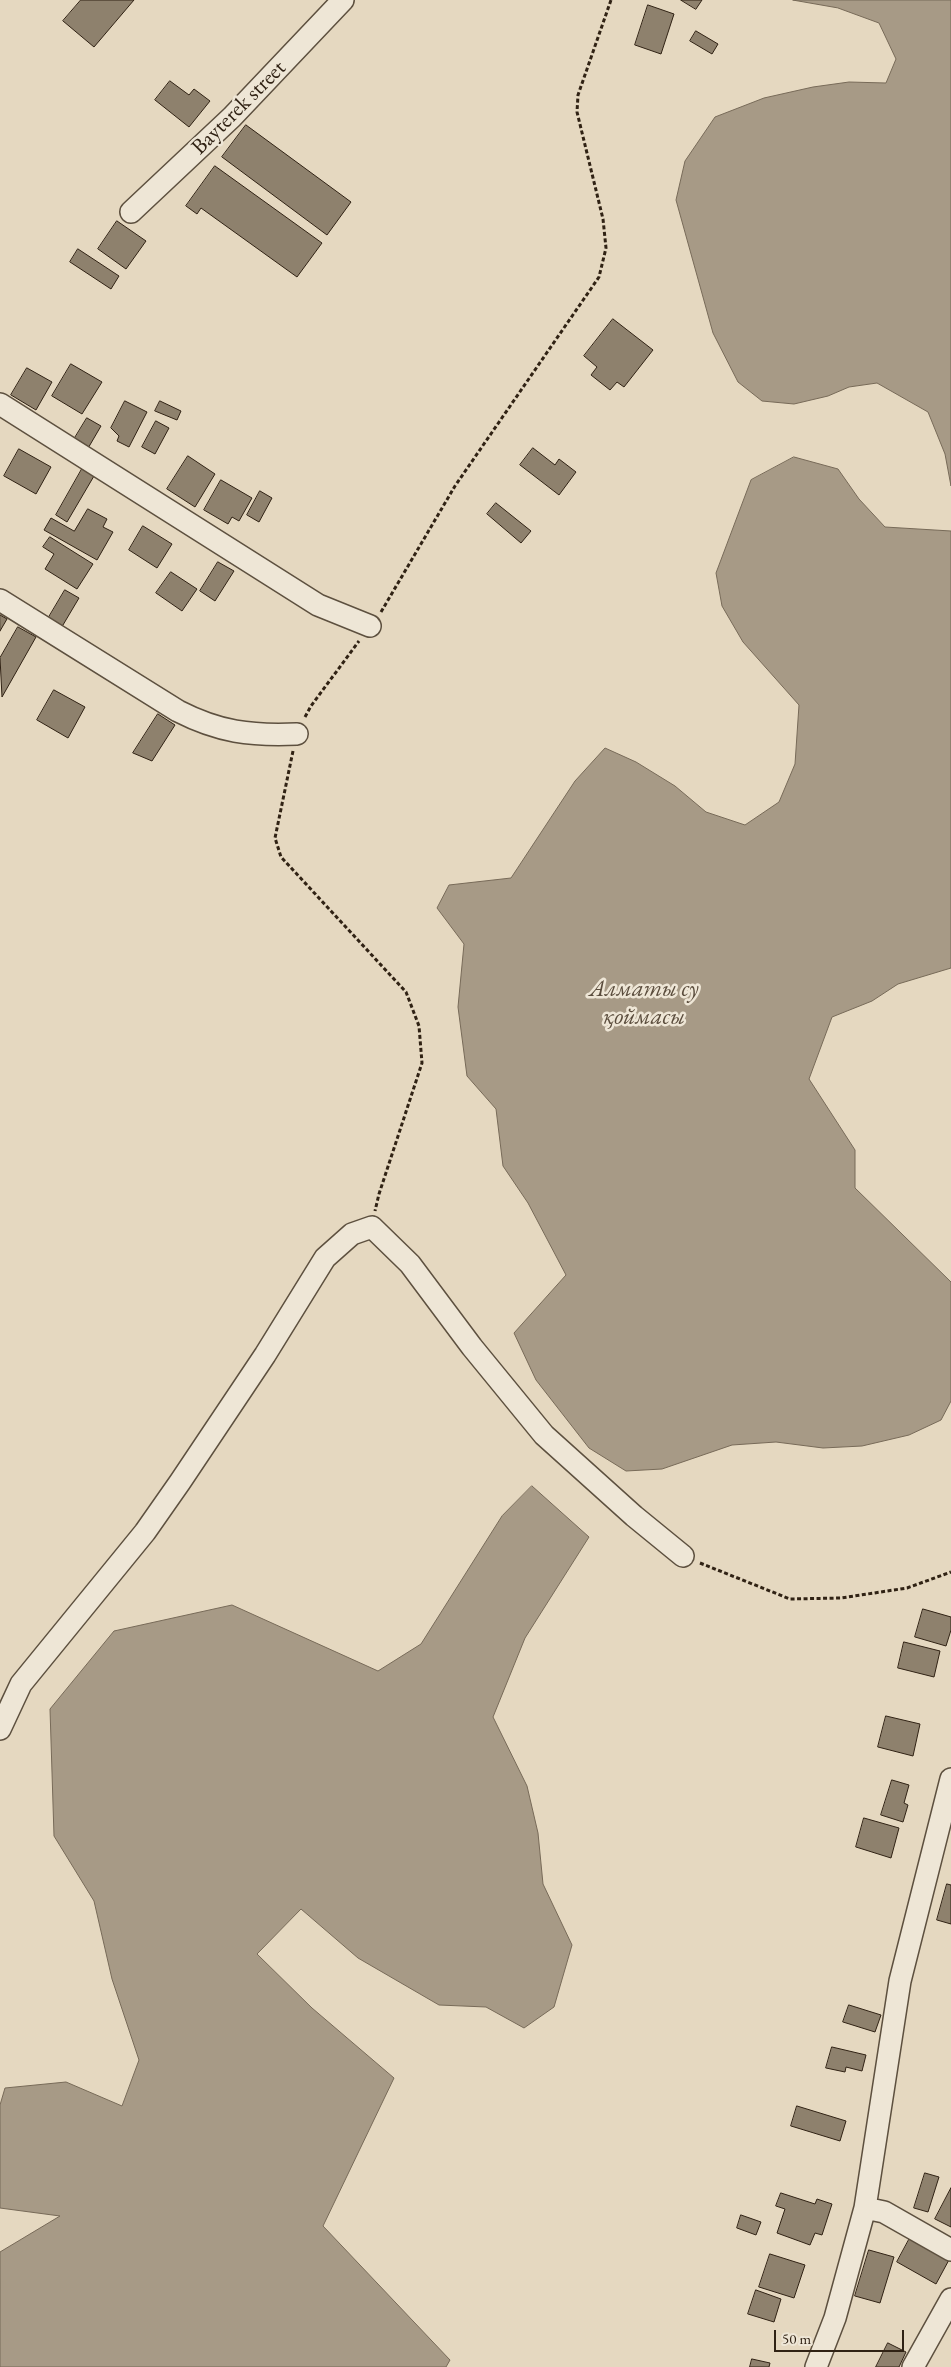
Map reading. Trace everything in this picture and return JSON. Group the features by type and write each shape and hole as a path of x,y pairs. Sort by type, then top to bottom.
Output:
{"street":[{"name":"Bayterek street","path":"131,212 232,117 343,0"},
{"path":"0,404 318,606 370,626"},
{"path":"0,600 178,710 205,724 236,732 266,735 297,734"},
{"path":"0,1729 21,1684 145,1532 265,1355 325,1258 352,1234 372,1227 410,1264 472,1347 544,1435 634,1516 683,1556"},
{"path":"816,2367 835,2318 865,2208 900,1981 951,1779"},
{"path":"865,2208 884,2212 951,2250"},
{"path":"913,2367 951,2299"}],"path":[{"path":"378,1194 422,1064 420,1026 406,992 281,857 276,838 277,829 297,734 311,706 384,608 455,486 599,277 606,248 603,220 577,112 578,95 611,0"},
{"path":"683,1556 790,1598 841,1598 907,1588 951,1572"}],"water":[{"path":"793,0 951,0 951,486 945,454 928,412 877,383 849,387 828,396 794,404 762,401 738,382 713,333 676,200 685,161 715,117 764,98 813,87 849,82 886,83 896,59 879,23 838,8"},
{"name":"Алматы су қоймасы","path":"794,457 838,469 859,499 885,527 951,531 951,968 898,984 872,1001 832,1017 809,1079 855,1150 855,1188 951,1282 951,1401 941,1420 909,1435 862,1446 823,1448 776,1442 732,1445 662,1469 626,1471 589,1448 536,1380 514,1333 566,1275 528,1203 503,1166 496,1109 467,1076 458,1007 464,944 437,908 449,885 511,878 575,781 605,748 636,762 675,786 706,812 745,825 779,802 795,764 799,705 743,642 722,606 716,573 751,480"},
{"path":"532,1486 589,1537 525,1638 493,1717 527,1786 538,1833 543,1884 572,1945 554,2007 524,2028 486,2007 439,2005 358,1958 301,1909 257,1954 312,2008 394,2078 323,2226 450,2360 446,2367 0,2367 0,2252 60,2216 0,2208 0,2105 5,2088 66,2082 122,2106 139,2060 112,1979 94,1901 54,1836 50,1709 114,1631 232,1605 378,1671 421,1644 502,1516"}],"building":[{"path":"81,0 134,0 94,47 63,21"},
{"path":"681,0 702,0 696,9"},
{"path":"648,5 674,14 661,54 635,45"},
{"path":"696,31 718,44 712,54 690,41"},
{"path":"170,81 189,95 194,89 210,101 189,127 155,100"},
{"path":"246,125 351,202 327,235 222,157"},
{"path":"215,166 322,243 297,277 201,208 197,214 186,206"},
{"path":"117,221 146,241 126,269 98,249"},
{"path":"78,249 119,276 111,289 70,262"},
{"path":"613,319 653,350 624,387 617,382 610,390 591,375 597,367 584,356"},
{"path":"71,364 102,382 82,414 52,396"},
{"path":"27,368 52,382 36,410 11,395"},
{"path":"125,401 147,412 129,447 117,441 119,436 111,428"},
{"path":"160,401 181,411 177,420 155,411"},
{"path":"87,418 101,426 87,450 73,441"},
{"path":"156,421 169,428 155,454 142,447"},
{"path":"533,448 555,465 559,459 576,472 559,495 520,465"},
{"path":"19,449 51,467 36,494 4,476"},
{"path":"188,456 215,474 195,507 167,489"},
{"path":"82,469 94,476 67,522 56,515"},
{"path":"221,480 252,498 239,521 232,517 228,524 204,510"},
{"path":"260,491 272,498 259,522 247,515"},
{"path":"496,503 531,531 521,543 487,514"},
{"path":"88,509 107,519 103,527 113,532 97,560 44,530 51,518 74,531"},
{"path":"143,526 172,544 157,568 129,550"},
{"path":"50,537 93,564 77,589 45,569 54,554 43,547"},
{"path":"218,562 234,571 215,601 200,591"},
{"path":"171,572 197,589 182,611 156,593"},
{"path":"65,590 79,598 60,630 46,622"},
{"path":"0,615 7,619 0,631"},
{"path":"18,627 36,637 2,697 0,658"},
{"path":"54,690 85,707 68,738 37,720"},
{"path":"158,714 175,725 152,761 133,753"},
{"path":"923,1609 951,1617 951,1630 946,1646 915,1637"},
{"path":"904,1642 940,1651 934,1677 898,1668"},
{"path":"886,1716 920,1724 913,1756 878,1747"},
{"path":"892,1780 909,1785 904,1803 908,1805 903,1822 881,1815"},
{"path":"864,1818 899,1828 891,1858 856,1847"},
{"path":"947,1884 951,1885 951,1924 937,1920"},
{"path":"849,2005 881,2015 875,2032 843,2022"},
{"path":"832,2047 866,2055 862,2071 846,2067 845,2072 826,2068"},
{"path":"797,2106 846,2121 840,2141 791,2126"},
{"path":"925,2173 939,2177 928,2212 914,2208"},
{"path":"951,2188 951,2227 935,2219"},
{"path":"781,2193 815,2204 817,2199 832,2204 822,2235 815,2233 810,2245 777,2233 785,2209 776,2206"},
{"path":"741,2215 761,2222 756,2235 737,2228"},
{"path":"911,2236 950,2258 936,2284 897,2262"},
{"path":"869,2250 894,2257 880,2303 855,2296"},
{"path":"770,2254 805,2265 794,2298 759,2287"},
{"path":"756,2290 781,2299 774,2322 748,2314"},
{"path":"888,2343 906,2352 899,2367 876,2367"},
{"path":"752,2359 770,2363 769,2367 750,2367"}]}
